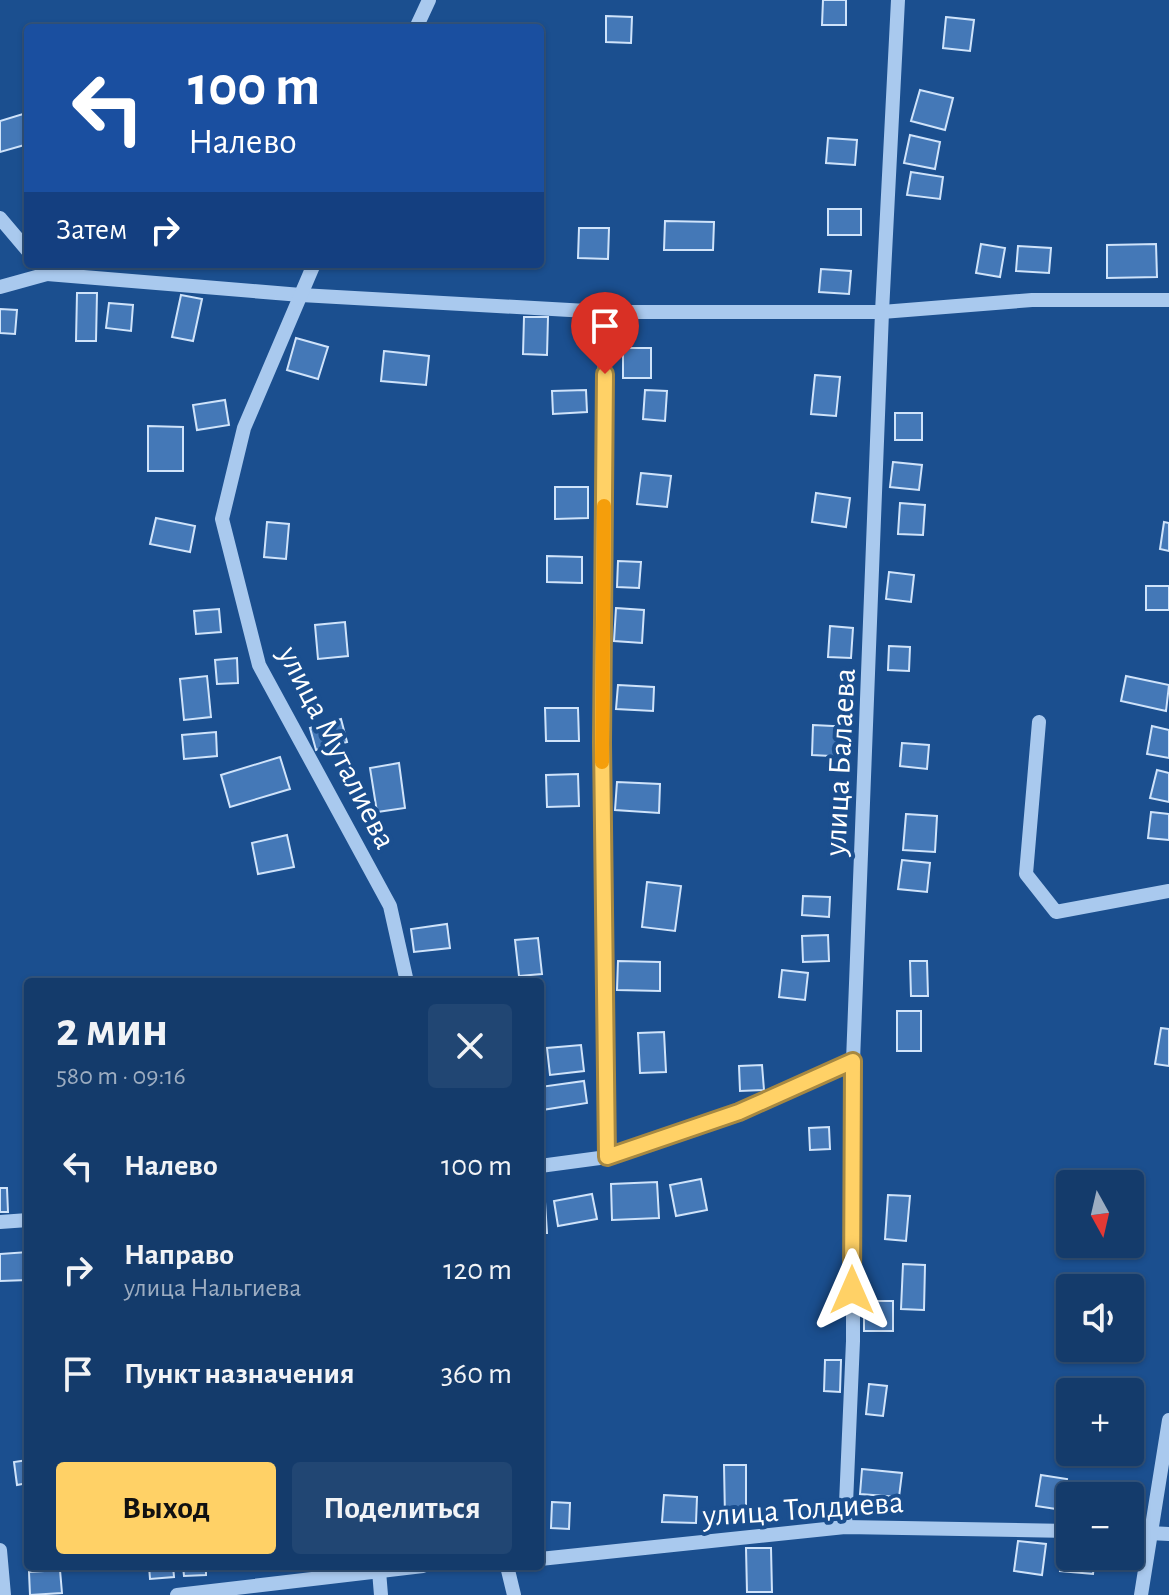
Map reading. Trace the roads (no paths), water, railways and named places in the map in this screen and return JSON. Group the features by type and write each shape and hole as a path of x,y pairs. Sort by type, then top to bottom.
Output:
{"street":[{"path":"418,24 429,0"},
{"name":"улица Балаева","path":"845,1527 853,1341 853,1061 882,312 898,0"},
{"path":"0,218 24,246"},
{"name":"улица Муталиева","path":"312,268 244,428 222,519 259,665 390,906 406,978"},
{"path":"0,287 43,269 301,295 605,312 882,312 1032,300 1169,300"},
{"path":"605,312 602,743 607,1157"},
{"path":"1039,722 1026,874 1048,903 1056,912 1169,891"},
{"path":"544,1165 607,1157 739,1112 853,1061"},
{"path":"0,1222 24,1220"},
{"path":"1141,1595 1169,1420"},
{"name":"улица Толдиева","path":"544,1559 845,1527 1056,1531"},
{"path":"1144,1533 1169,1534"},
{"path":"0,1550 4,1595"},
{"path":"177,1595 388,1570"},
{"path":"508,1570 514,1595"},
{"path":"379,1571 381,1595"}]}
